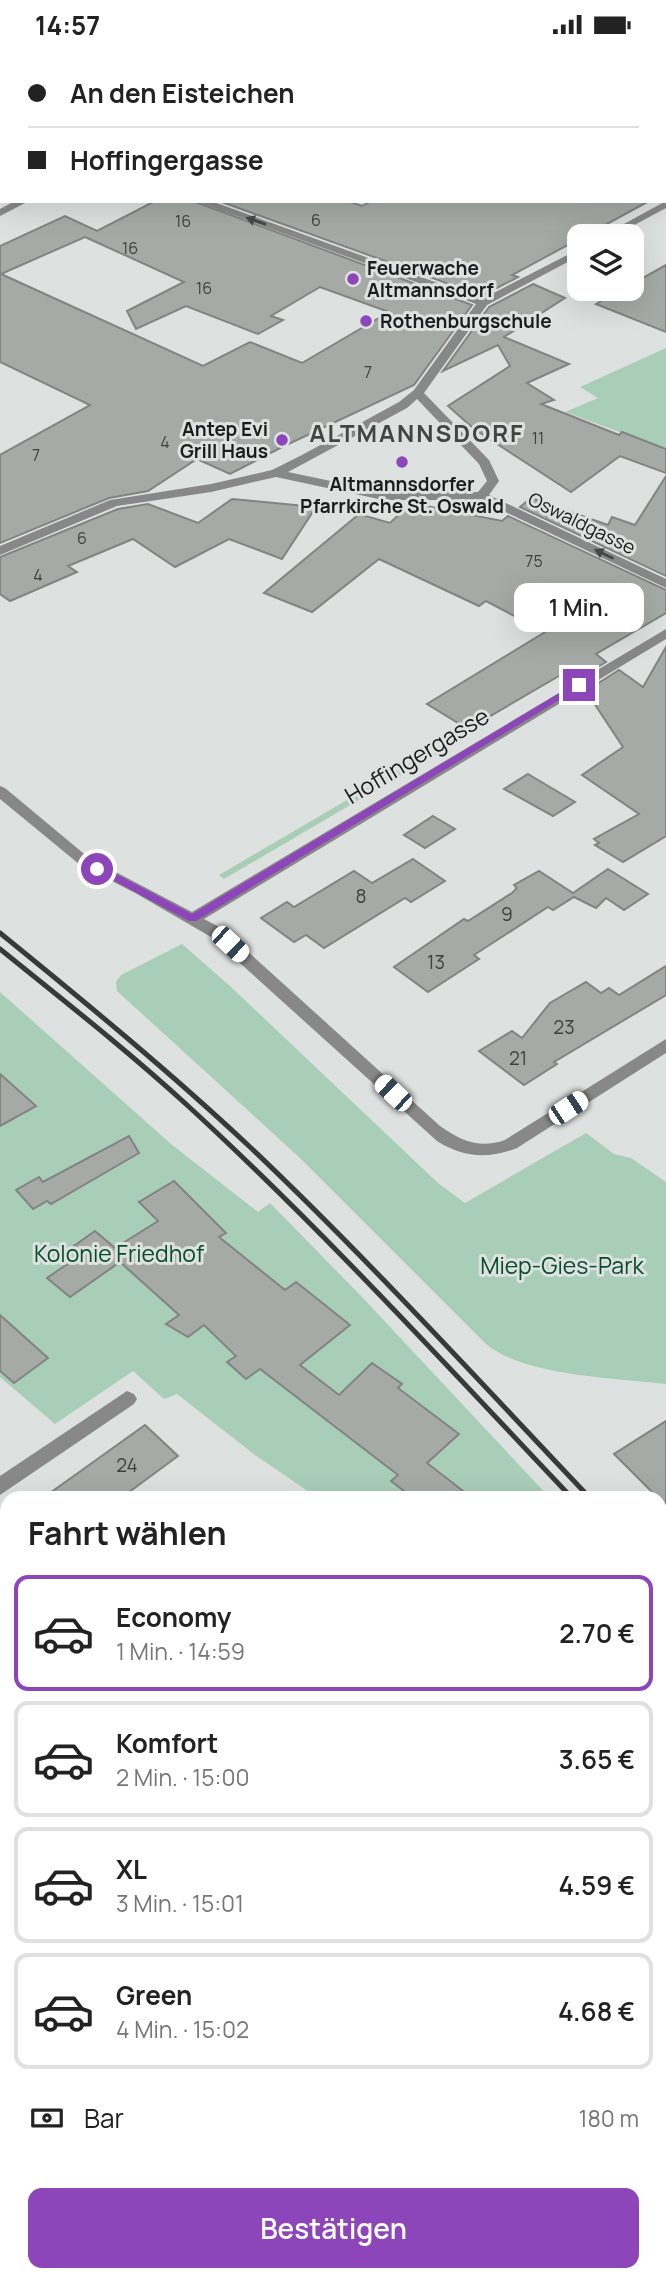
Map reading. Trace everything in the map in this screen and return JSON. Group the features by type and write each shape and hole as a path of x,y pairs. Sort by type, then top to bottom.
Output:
{"street":[{"path":"0,213 20,203"},
{"path":"206,203 483,303"},
{"path":"629,224 666,204"},
{"path":"0,551 114,503 211,488 276,473 404,405 418,393 483,303 567,258"},
{"path":"276,473 383,496 482,496 493,481 485,463 418,393"},
{"name":"Oswaldgasse","path":"482,496 666,584"},
{"name":"Hoffingergasse","path":"192,918 666,633"},
{"path":"0,791 84,861 192,918 230,944 434,1130 457,1146 491,1151 511,1144 666,1045"},
{"path":"0,1487 127,1399"}],"green space":[{"path":"666,348 666,449 565,412 598,398 580,387"},
{"path":"439,746 444,750 224,879 219,875"},
{"name":"Miep-Gies-Park","path":"182,944 438,1183 465,1203 586,1133 614,1154 631,1158 666,1182 666,1384 547,1369 503,1355 486,1344 300,1158 117,991 116,982 121,975"},
{"name":"Kolonie Friedhof","path":"0,992 171,1144 258,1212 270,1203 543,1491 308,1491 255,1455 177,1394 164,1399 133,1371 55,1424 0,1377"}],"building":[{"path":"151,203 198,203 472,305 414,385 230,474 197,459 148,491 109,498 0,543 0,455 90,405 0,362 0,246 65,216 97,231","holes":["85,237 184,282 127,311 136,329 186,306 258,334 283,320 271,316 320,287 389,312 302,363 250,342 203,366 1,274"]},
{"path":"225,203 354,203 362,206 367,203 645,203 607,224 567,224 567,245 512,275 518,277 482,296"},
{"path":"666,265 666,332 596,304 601,301 644,301 644,277"},
{"path":"533,284 565,298 504,337 569,364 527,383 554,400 541,404 619,435 622,432 666,449 666,473 620,456 571,492 474,429 448,406 510,366 498,345 443,371 489,307"},
{"path":"666,476 666,576 520,507 531,498 608,525 612,517 635,525"},
{"path":"232,499 316,507 282,559 229,539 175,567 133,539 68,566 77,572 10,601 0,594 0,557 118,509 148,504 198,523"},
{"path":"411,503 502,521 508,516 666,590 666,613 596,654 606,662 578,679 571,669 468,729 427,704 545,632 486,601 479,606 379,559 312,612 264,593 359,514 390,523"},
{"path":"666,647 666,836 623,862 595,845 599,843 594,839 639,814 582,775 623,747 586,691 619,670 643,687"},
{"path":"528,774 575,802 553,816 504,789"},
{"path":"433,816 455,829 425,848 404,835"},
{"path":"413,859 445,881 411,902 405,898 324,948 306,935 294,942 261,918 287,902 294,907 354,871 372,883"},
{"path":"608,869 648,894 624,910 606,898 596,908 574,897 553,910 548,907 474,955 479,959 428,992 394,967 464,919 468,921 512,893 517,888 514,885 539,871 573,893"},
{"path":"666,966 666,995 554,1062 557,1064 524,1085 479,1051 512,1031 522,1038 550,1003 586,982 601,993 609,988 619,995"},
{"path":"0,1074 36,1106 0,1126"},
{"path":"129,1136 139,1153 51,1204 47,1201 33,1209 16,1190 39,1177 43,1182"},
{"path":"174,1181 226,1233 219,1237 285,1290 296,1282 350,1325 300,1365 339,1395 372,1363 402,1384 398,1388 459,1434 427,1463 463,1491 404,1491 391,1481 398,1475 260,1369 246,1379 227,1362 236,1356 204,1325 188,1337 166,1324 179,1315 120,1262 70,1297 47,1278 80,1255 71,1248 95,1231 115,1248 158,1221 139,1202"},
{"path":"0,1315 48,1358 14,1383 0,1371"},
{"path":"666,1421 666,1491 651,1491 614,1454"},
{"path":"145,1425 178,1456 130,1491 53,1491"}],"railway":[{"path":"0,933 158,1065 294,1189 583,1491"},
{"path":"0,949 95,1025 237,1152 383,1298 565,1491"}],"place":[{"name":"Feuerwache Altmannsdorf","path":"353,279"},
{"name":"Rothenburgschule","path":"366,321"},
{"name":"Antep Evi Grill Haus","path":"282,440"},
{"name":"Altmannsdorfer Pfarrkirche St. Oswald","path":"402,462"}],"district":[{"name":"ALTMANNSDORF","path":"417,434"}],"route":[{"path":"97,869 192,918 579,685"}]}
